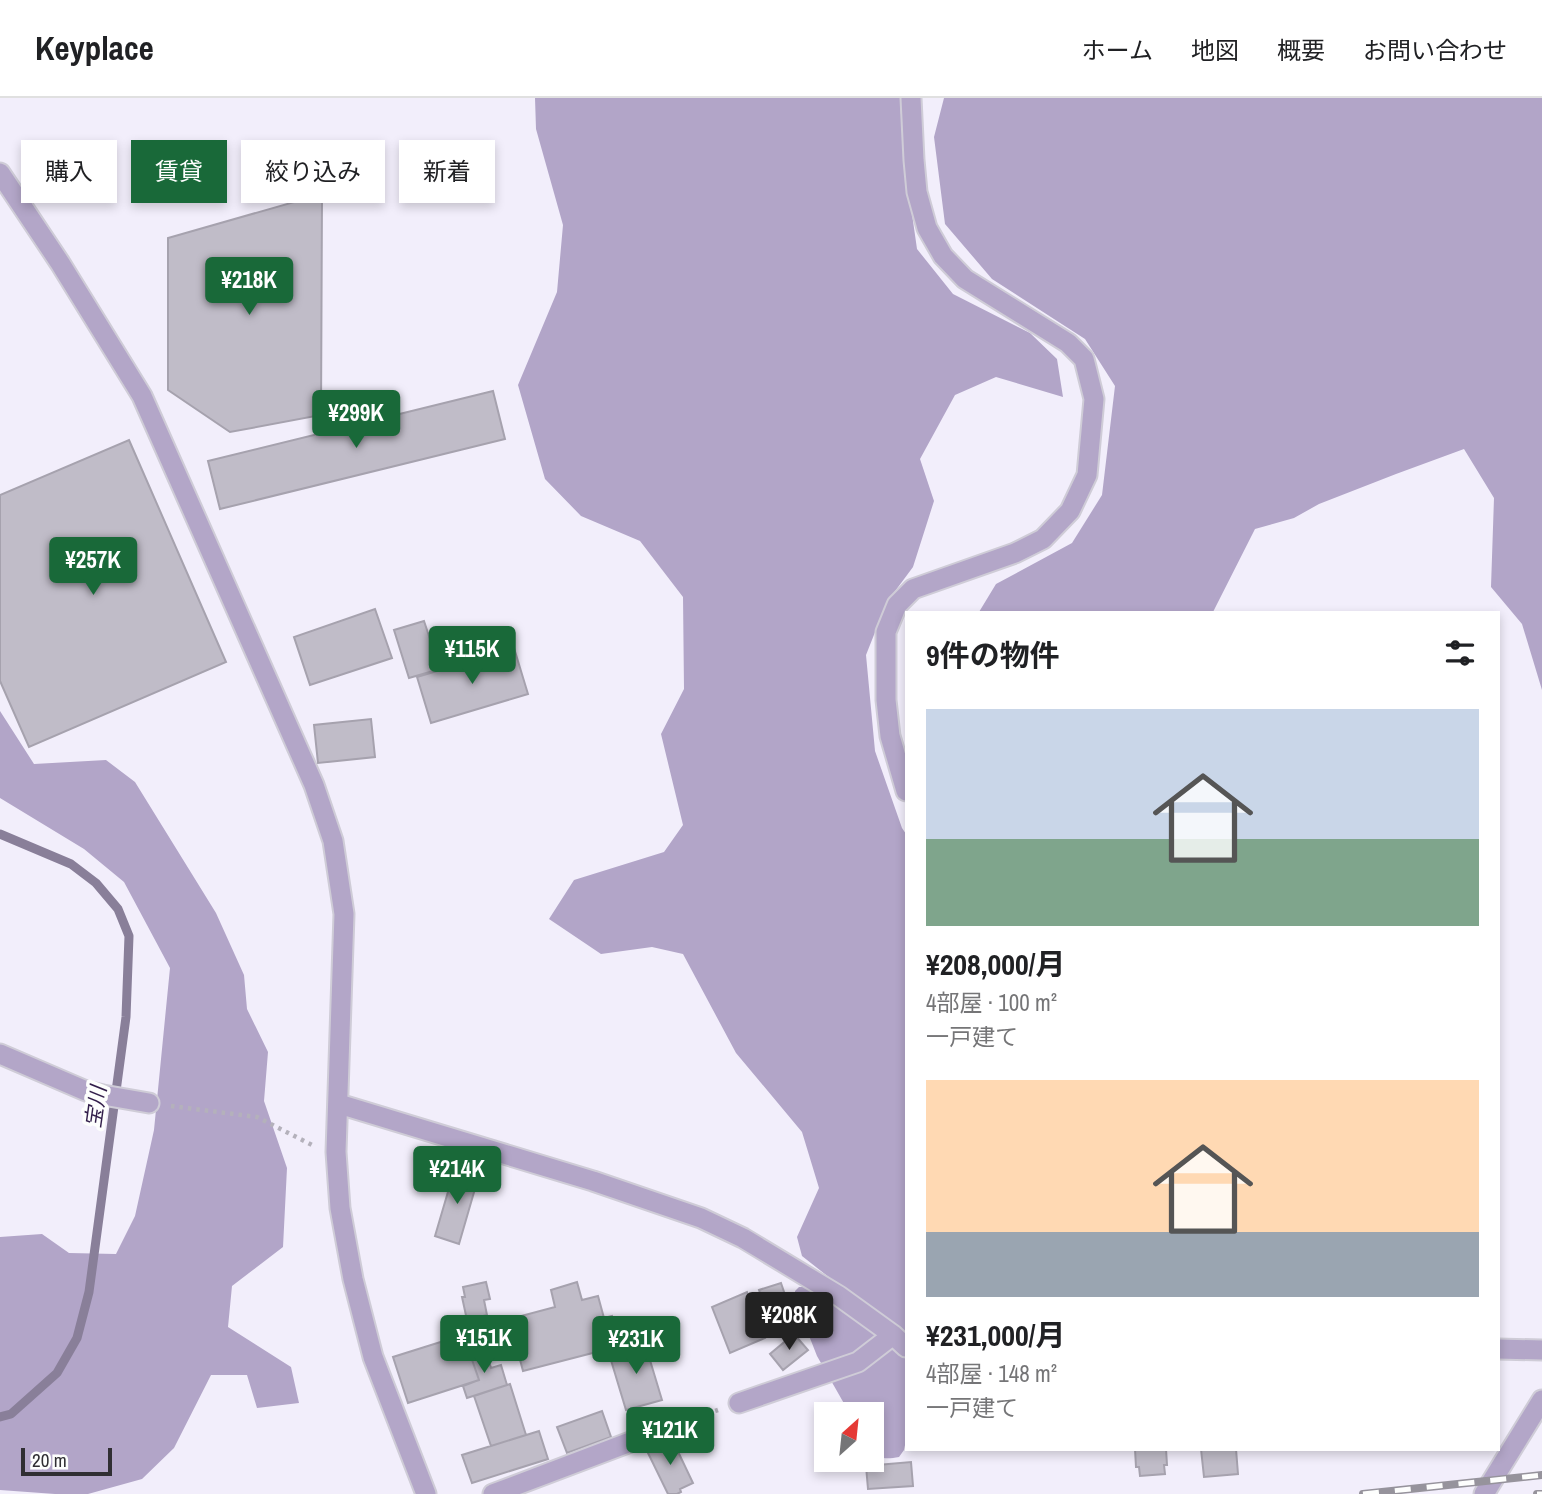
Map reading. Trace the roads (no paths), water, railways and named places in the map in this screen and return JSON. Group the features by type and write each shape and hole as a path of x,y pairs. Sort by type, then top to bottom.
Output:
{"street":[{"path":"905,788 890,736 886,700 886,632 897,605 913,589 1015,553 1043,539 1070,511 1087,475 1094,399 1084,359 1068,343 965,279 943,256 927,229 917,192 911,98"},
{"path":"0,173 60,263 142,396 314,785 333,841 344,914 336,1152 340,1209 353,1279 373,1357 426,1494"},
{"path":"0,1054 86,1091 149,1102"},
{"path":"339,1104 593,1181 701,1218 743,1238 839,1296 900,1341 858,1362 739,1403"},
{"path":"1500,1349 1542,1350"},
{"path":"1484,1494 1542,1400"},
{"path":"493,1494 662,1430"}],"waterway":[{"name":"宝川","path":"0,834 71,864 96,883 118,909 129,936 126,1017 89,1292 77,1338 57,1373 11,1414 0,1417"}],"railway":[{"path":"1363,1494 1542,1475"},
{"path":"1537,1494 1542,1494"}]}
